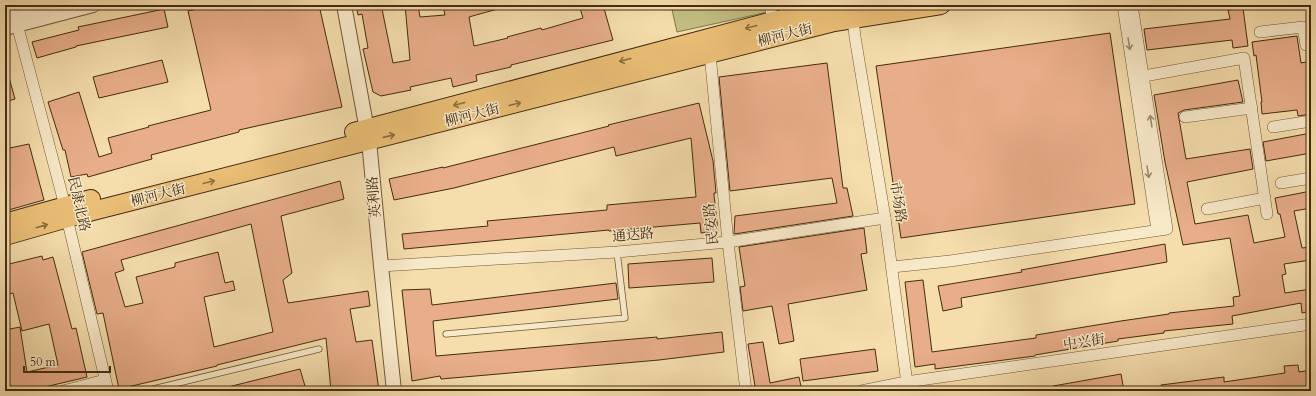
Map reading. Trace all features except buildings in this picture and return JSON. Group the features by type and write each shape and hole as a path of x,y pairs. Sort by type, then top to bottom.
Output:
{"main road":[{"name":"柳河大街","path":"368,134 771,13 848,12 941,5"},
{"name":"柳河大街","path":"5,223 66,212 368,134 710,54 834,22 848,12"},
{"name":"柳河大街","path":"5,236 66,212"}],"street":[{"path":"11,26 93,5"},
{"name":"英利路","path":"344,5 368,134 394,391"},
{"path":"1123,5 1162,229"},
{"path":"1132,5 1144,76 1162,229"},
{"path":"5,14 36,6"},
{"name":"市场路","path":"848,12 855,37 886,218 907,386"},
{"name":"民康北路","path":"11,26 66,212 107,386"},
{"path":"1260,32 1303,27 1306,45 1311,44"},
{"name":"民安路","path":"710,54 728,242 746,391"},
{"path":"1144,76 1244,58 1267,214"},
{"path":"1185,117 1252,108"},
{"path":"1273,127 1311,121"},
{"path":"1280,183 1311,178"},
{"path":"1207,210 1265,198"},
{"name":"通达路","path":"381,266 617,252 728,242 886,218"},
{"path":"892,267 950,261 1162,229"},
{"name":"中兴街","path":"863,391 907,386 1311,324"},
{"path":"63,391 107,386"}],"lane":[{"path":"446,334 625,318 617,252"},
{"path":"145,391 319,349"}],"shaded area":[{"path":"671,5 766,5 768,12 677,32"}]}
